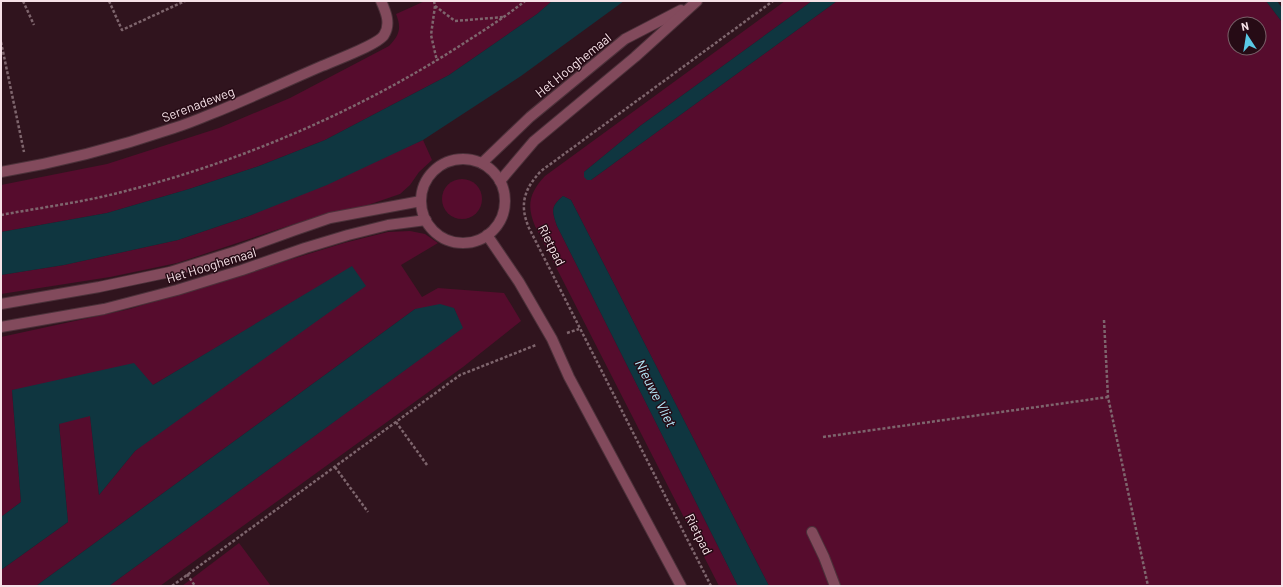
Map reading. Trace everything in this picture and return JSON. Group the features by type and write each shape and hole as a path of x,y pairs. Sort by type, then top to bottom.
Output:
{"street":[{"name":"Serenadeweg","path":"1,172 104,150 175,128 240,102 377,42 384,37 388,26 386,13 380,1"},
{"name":"Het Hooghemaal","path":"482,163 530,117 625,39 695,2"},
{"name":"Het Hooghemaal","path":"500,181 534,141 635,56 695,2"},
{"path":"454,160 473,160 482,163 495,174 500,181 504,190 504,211 501,220 487,236 468,242 448,240 431,228 426,220 421,201 422,191 430,174 437,168 454,160"},
{"name":"Het Hooghemaal","path":"1,304 99,287 170,272 237,251 330,218 421,201"},
{"name":"Het Hooghemaal","path":"1,328 148,298 242,270 348,235 388,225 426,220"},
{"path":"487,236 519,282 552,338 569,377 681,586"},
{"path":"812,532 835,586"}],"path":[{"path":"23,1 34,25"},
{"path":"109,1 122,30 185,1"},
{"path":"434,1 435,6 432,35 437,61"},
{"path":"1,214 113,194 208,167 307,129 392,86 437,61 504,17 525,1"},
{"name":"Rietpad","path":"711,586 525,218 524,205 526,194 531,182 541,171 773,1"},
{"path":"435,6 455,21 504,17"},
{"path":"1,42 27,167"},
{"path":"1104,320 1108,397 1148,586"},
{"path":"172,586 460,375 552,338 580,329"},
{"path":"823,437 1108,397"},
{"path":"396,422 427,465"},
{"path":"334,467 368,512"},
{"path":"187,574 195,586"}],"shaded area":[{"path":"425,1 552,1 537,14 449,75 325,140 259,166 189,189 107,213 1,232 1,185 107,164 219,128 290,98 389,46 397,35 399,28 396,14"},
{"path":"785,1 812,1 640,126 584,172 591,180 837,1 1266,1 1282,22 1282,586 769,586 571,200 563,196 556,203 553,210 557,226 738,586 719,586 535,226 530,205 533,193 545,176"},
{"path":"423,140 432,160 419,172 410,185 400,194 365,206 330,213 291,225 177,263 110,277 1,294 1,275 64,265 178,240 249,216"},
{"path":"466,179 473,182 479,188 482,199 481,207 473,216 466,219 458,219 451,216 443,207 442,195 445,188 454,180"},
{"path":"410,231 425,234 438,243 401,265 422,297 438,288 504,293 521,321 463,367 160,586 109,586 462,328 454,308 415,309 36,586 1,586 1,570 68,522 59,423 90,415 99,495 135,451 352,267 153,385 12,390 21,502 1,517 1,337 130,309 344,243 388,232"},
{"path":"239,543 271,586 182,586"}],"water":[{"path":"552,1 624,1 521,76 423,140 327,185 249,216 178,240 64,265 1,275 1,232 107,213 189,189 259,166 325,140 449,75 537,14"},
{"path":"812,1 837,1 591,180 587,180 584,177 584,172 640,126"},
{"path":"1266,1 1277,1 1282,8 1282,22"},
{"name":"Nieuwe Vliet","path":"563,196 571,200 769,586 738,586 557,226 553,210 556,203"},
{"path":"352,266 366,286 135,451 99,495 90,416 59,424 68,522 1,570 1,517 21,502 12,390 134,363 153,385"},
{"path":"440,304 454,308 463,328 109,586 36,586 415,309"}]}
